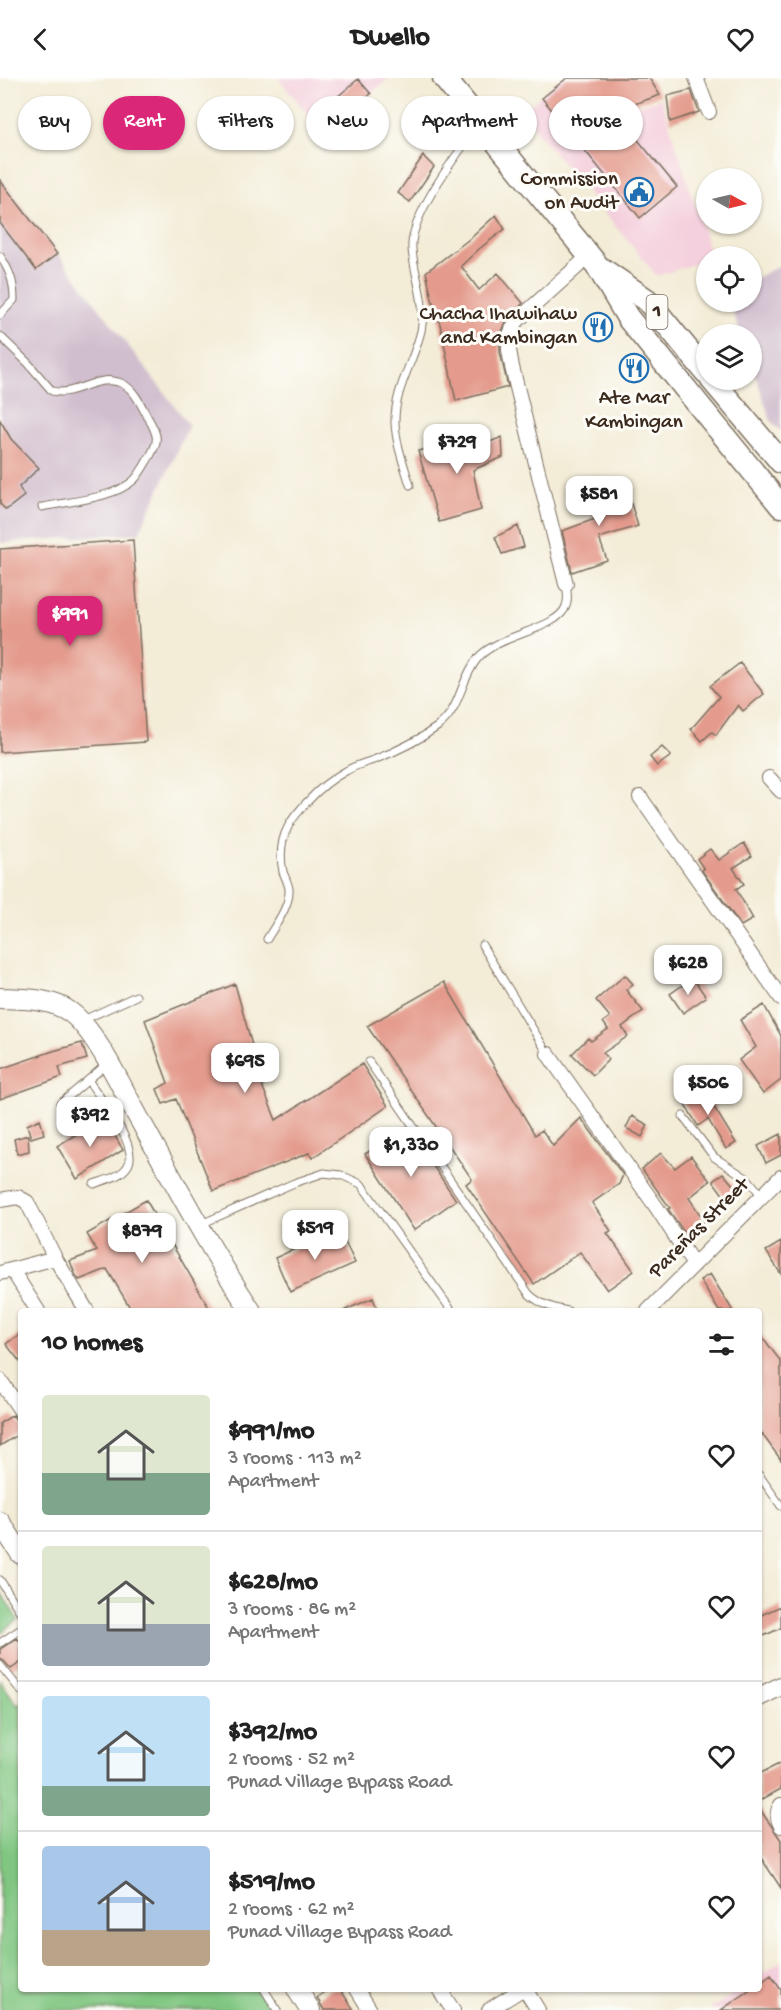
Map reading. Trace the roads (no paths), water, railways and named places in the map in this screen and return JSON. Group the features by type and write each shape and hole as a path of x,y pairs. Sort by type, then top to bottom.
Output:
{"highway":[{"name":"1","path":"444,78 459,96"},
{"name":"1","path":"504,150 592,260 628,318 781,506"},
{"name":"1","path":"592,260 647,300 696,360"},
{"path":"720,390 781,462"}],"main road":[{"path":"0,998 60,1005 81,1021 108,1063 197,1226 248,1308"},
{"path":"0,1522 18,1549"},
{"path":"299,1992 310,2010"}],"street":[{"path":"696,78 709,112"},
{"path":"566,584 518,395 509,350 509,337 518,320 592,260"},
{"path":"769,778 781,790"},
{"path":"640,797 781,998"},
{"path":"548,1054 694,1265"},
{"name":"Pareñas Street","path":"651,1308 762,1196 779,1184"},
{"path":"0,1200 23,1198 85,1308"},
{"path":"36,1308 6,1271 55,1258"},
{"path":"0,1380 18,1407"},
{"path":"762,1696 781,1686"},
{"path":"359,1992 370,2010"},
{"path":"441,1992 453,2010"},
{"path":"489,2010 519,1992"},
{"path":"526,1992 538,2010"}],"lane":[{"path":"410,485 395,423 398,398 422,322 421,296 411,248 413,231 420,214 460,150"},
{"path":"0,256 11,271 14,300 0,315"},
{"path":"0,336 52,391 68,393 102,381 117,381 127,386 139,401 157,433 155,446 150,456 135,479 128,484 112,493 42,507"},
{"path":"267,939 286,903 289,889 283,870 281,850 288,826 303,806 322,786 348,769 405,746 438,727 451,713 462,692 469,668 484,651 500,641 559,617 566,608 568,597 566,584"},
{"path":"482,945 548,1054"},
{"path":"81,1021 136,996"},
{"path":"369,1062 530,1294 538,1302 554,1308"},
{"path":"60,1104 108,1063"},
{"path":"88,1080 120,1128 130,1147 131,1160 120,1174 94,1184"},
{"path":"684,1116 714,1157 748,1179 762,1196"},
{"path":"197,1226 294,1183 324,1173 341,1175 361,1184 450,1308"},
{"path":"762,1479 781,1506"},
{"path":"0,1580 18,1608"},
{"path":"0,1643 18,1631"},
{"path":"0,1665 18,1687"},
{"path":"266,1992 277,2010"}],"place":[{"name":"Commission on Audit","path":"639,192"},
{"name":"Chacha Ihawihaw and Kambingan","path":"598,327"},
{"name":"Ate Mar Kambingan","path":"634,368"}]}
